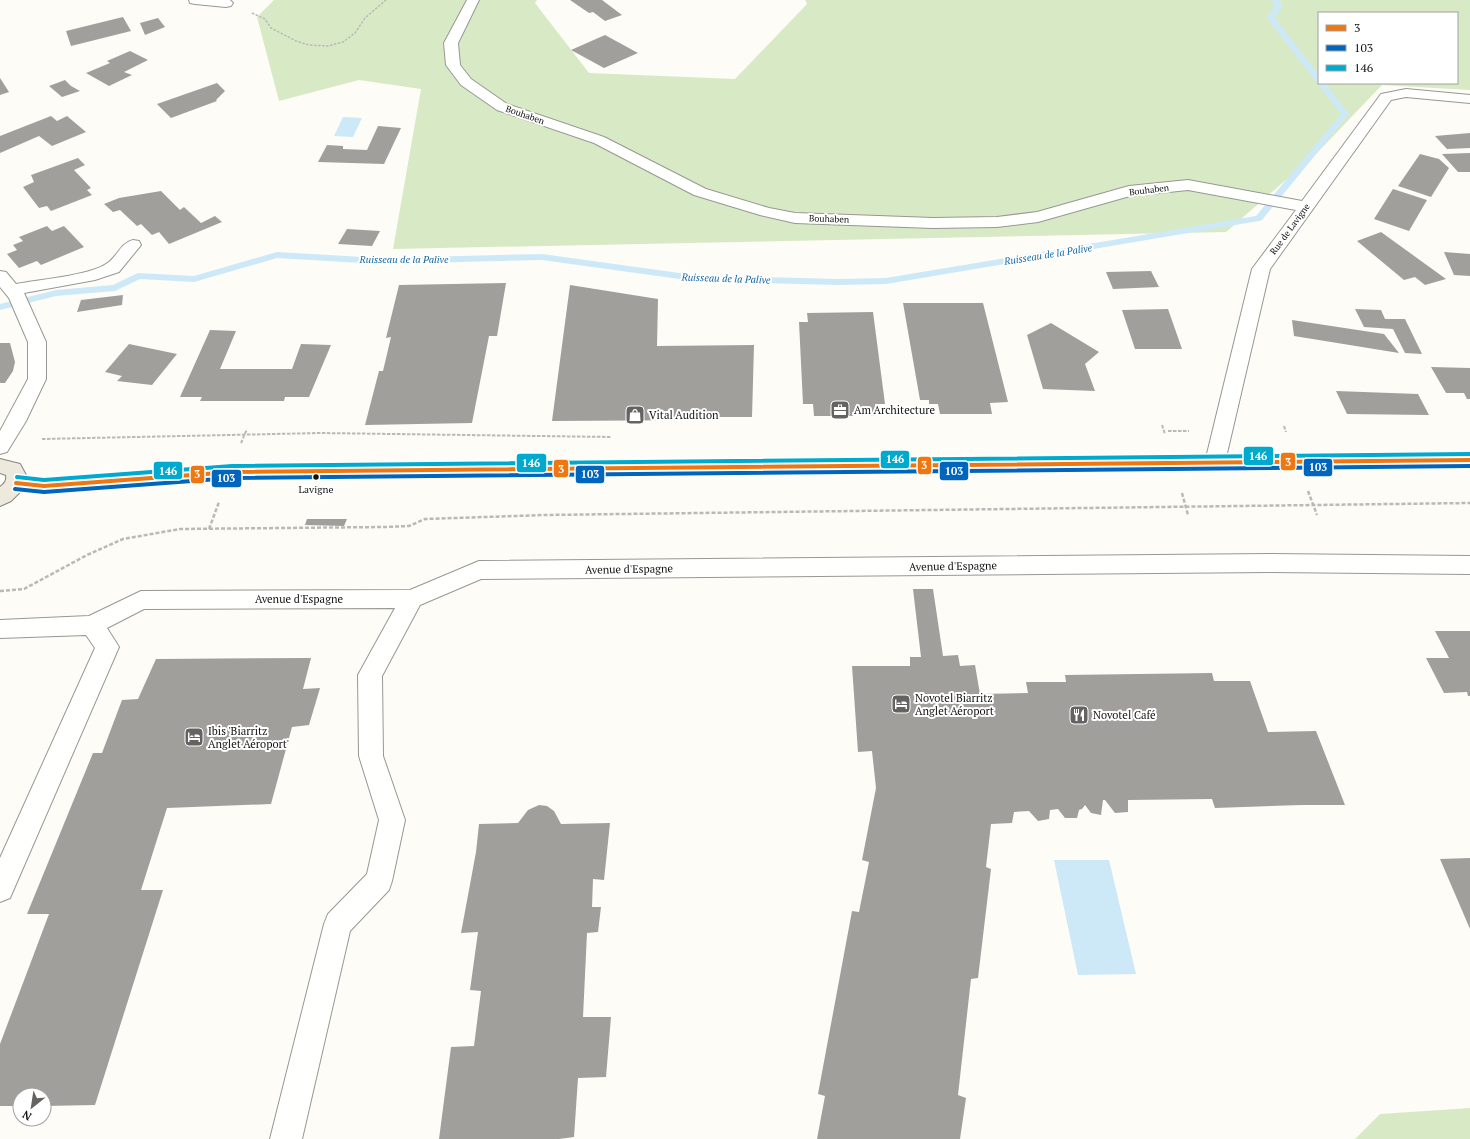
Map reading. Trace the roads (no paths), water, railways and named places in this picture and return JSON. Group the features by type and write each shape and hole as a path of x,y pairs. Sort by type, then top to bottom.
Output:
{"main road":[{"path":"16,483 44,486 232,472 1470,460"},
{"path":"0,466 12,469 17,475 16,483 10,491 0,498"}],"street":[{"path":"195,0 226,3"},
{"name":"Bouhaben","path":"472,0 451,43 453,65 466,82 502,107 599,140 700,192 766,212 795,218 933,223 998,222 1038,217 1129,191 1188,186 1301,206"},
{"name":"Rue de Lavigne","path":"1215,462 1261,269 1301,206 1386,97 1406,93 1470,99"},
{"path":"16,298 114,268 133,244"},
{"path":"0,276 16,298 37,342 36,379 16,421 0,447"},
{"name":"Avenue d'Espagne","path":"2,634 92,625 141,600 412,599 479,570 1269,563 1470,565"},
{"path":"286,1139 338,924 379,881 392,820 371,756 370,675 412,599"},
{"path":"0,889 107,647 92,625"}],"water":[{"path":"343,117 362,118 353,137 334,136"},
{"path":"1054,860 1109,860 1136,974 1078,975"}],"waterway":[{"name":"Ruisseau de la Palive","path":"1275,0 1279,5 1271,18 1318,79"},
{"name":"Ruisseau de la Palive","path":"0,307 56,293 115,288 138,276 194,279 277,255 380,261 542,257 694,278 837,282 886,281 1259,218 1345,114 1322,84"}],"place":[{"name":"Am Architecture","path":"840,410"},
{"name":"Vital Audition","path":"635,415"},
{"name":"Lavigne","path":"316,477"},
{"name":"Novotel Biarritz Anglet Aéroport","path":"901,704"},
{"name":"Novotel Café","path":"1079,715"},
{"name":"Ibis 'Biarritz Anglet Aéroport'","path":"194,737"}]}
